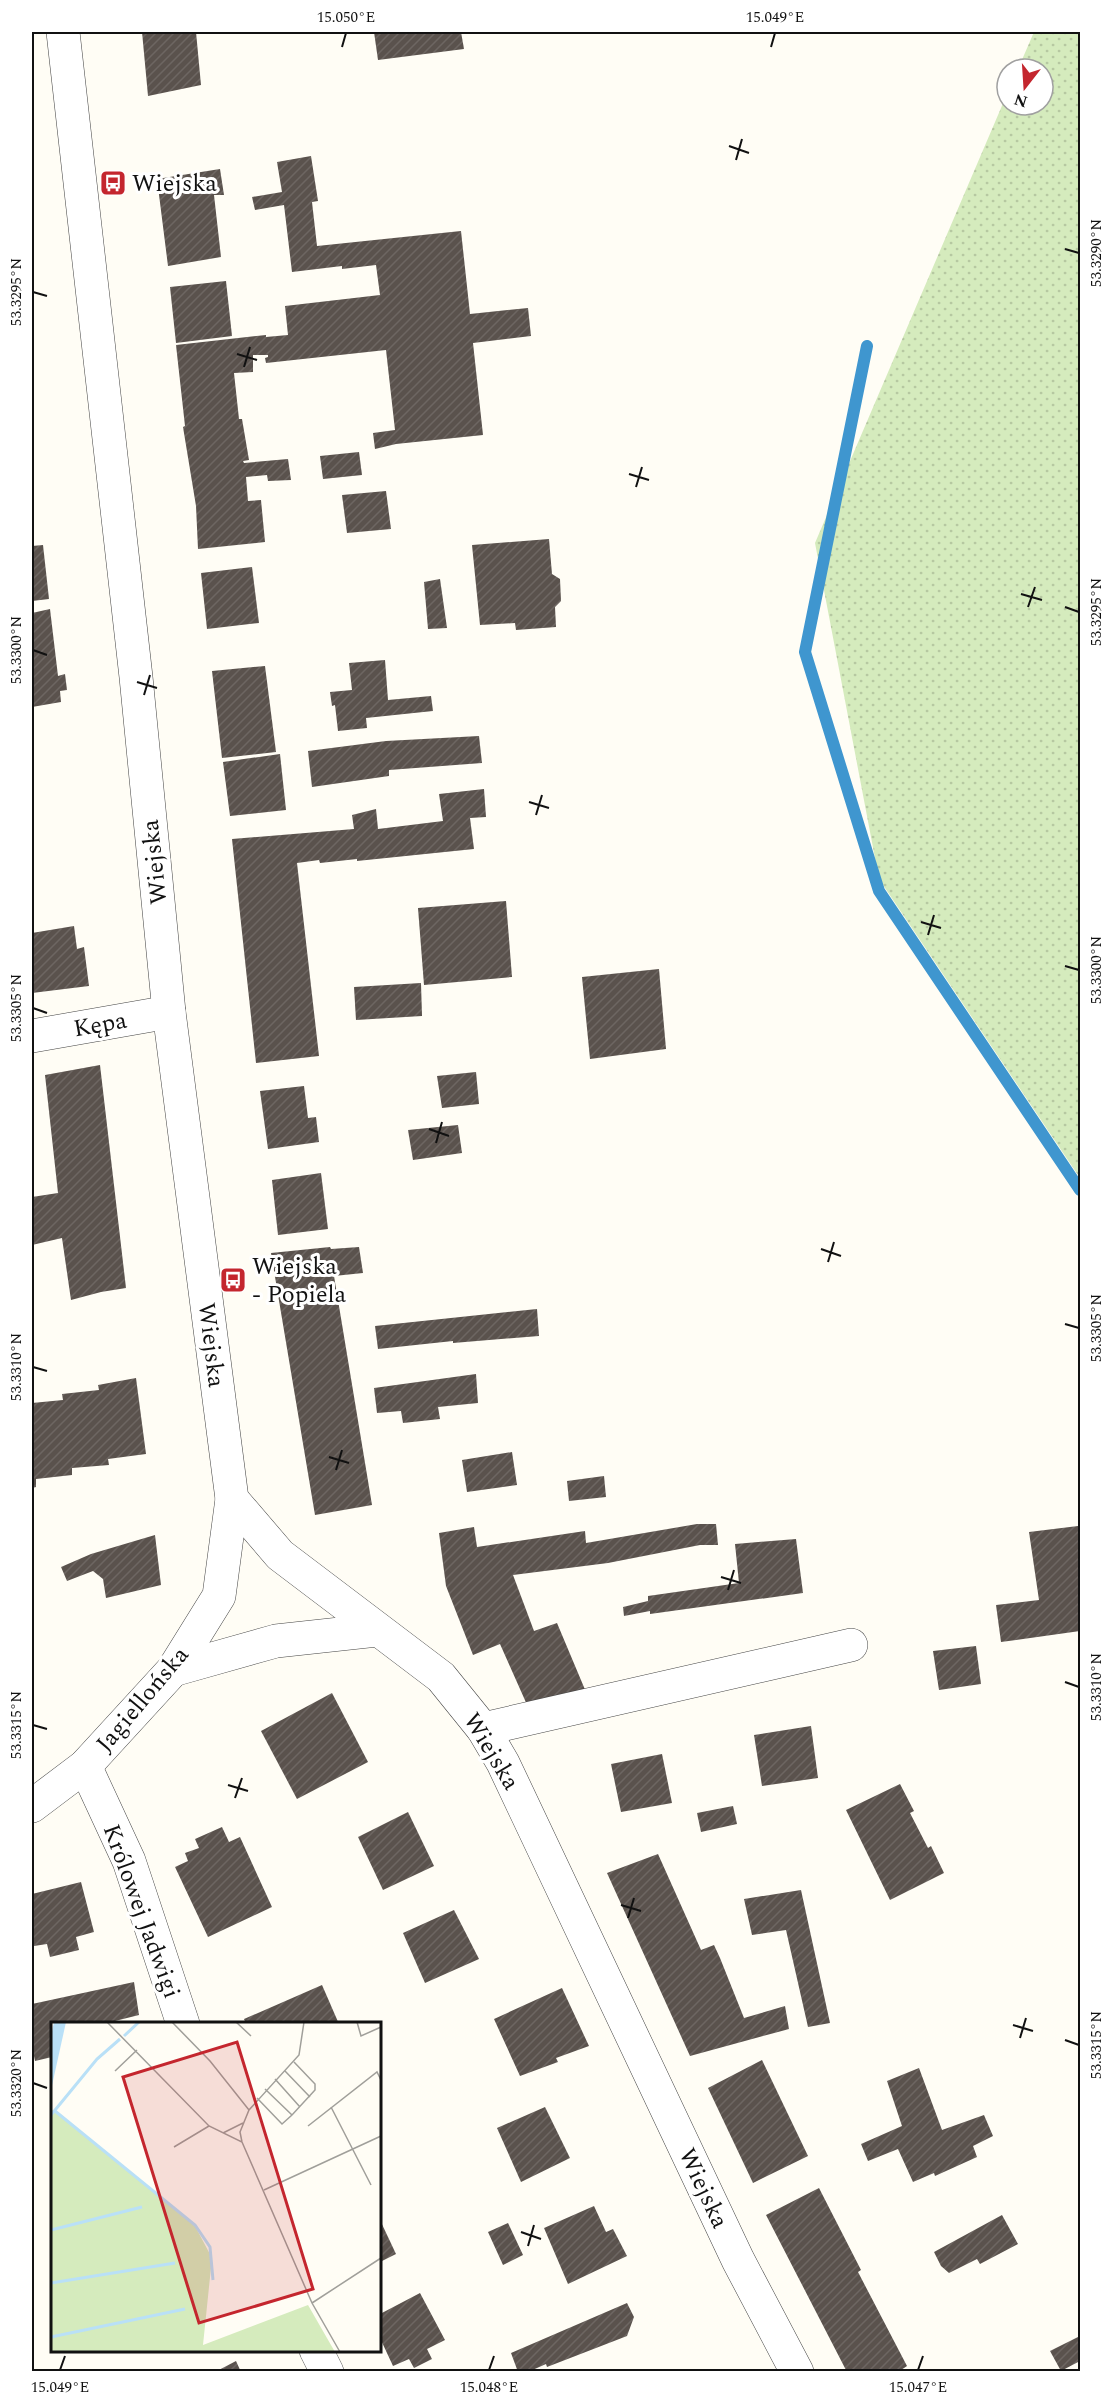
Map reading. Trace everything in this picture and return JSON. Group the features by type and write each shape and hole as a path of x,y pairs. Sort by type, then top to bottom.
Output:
{"street":[{"name":"Wiejska","path":"63,32 136,677 169,1012 232,1499 279,1555 441,1677 483,1729 503,1763 738,2260 797,2372"},
{"name":"Kępa","path":"32,1036 169,1012"},
{"name":"Jagiellońska","path":"32,1806 85,1766 173,1670 219,1596 232,1499"},
{"path":"173,1670 276,1641 377,1630"},
{"path":"483,1729 851,1646"},
{"name":"Królowej Jadwigi","path":"85,1766 129,1861 182,2022"},
{"path":"317,2352 327,2372"}],"green space":[{"path":"1034,32 1080,32 1080,1178 879,879 815,543 997,117 1055,117 1055,57 1023,57"}],"building":[{"path":"142,32 196,32 201,85 148,96"},
{"path":"374,32 461,32 464,49 378,60"},
{"path":"311,156 318,201 312,202 317,246 461,231 470,314 528,308 531,336 473,343 483,435 396,444 375,449 373,433 395,430 386,350 266,363 265,358 268,355 253,355 253,372 234,373 239,419 242,419 249,460 243,461 244,463 288,459 291,480 268,481 267,475 246,477 248,501 261,500 265,542 198,549 196,506 183,427 185,426 176,345 266,335 266,337 288,335 285,306 380,295 376,265 342,269 342,266 292,272 284,205 255,210 252,197 282,192 277,162"},
{"path":"220,169 224,195 214,195 221,257 168,266 157,179"},
{"path":"226,281 232,336 176,343 170,287"},
{"path":"359,452 362,475 323,479 320,456"},
{"path":"386,491 391,529 347,533 342,495"},
{"path":"549,539 552,574 560,579 561,601 555,607 556,627 516,630 515,623 480,625 472,545"},
{"path":"43,545 49,599 32,601 32,546"},
{"path":"252,567 259,623 207,629 201,573"},
{"path":"440,579 447,628 428,629 424,582"},
{"path":"50,609 58,676 65,674 67,690 60,691 61,702 32,707 32,613"},
{"path":"385,660 388,700 431,696 433,711 366,718 367,728 338,731 335,705 332,706 330,692 352,690 349,663"},
{"path":"265,666 276,752 222,758 212,671"},
{"path":"479,736 482,763 389,770 389,776 312,787 308,751 386,741"},
{"path":"280,754 286,810 230,816 223,762"},
{"path":"484,789 486,817 470,818 474,849 357,861 357,859 320,863 319,860 297,863 319,1056 256,1063 232,839 354,829 352,815 376,809 378,829 443,821 439,794"},
{"path":"506,901 512,977 424,985 418,908"},
{"path":"74,926 77,949 84,947 89,986 32,993 32,933"},
{"path":"659,969 666,1049 590,1059 582,977"},
{"path":"421,983 422,1016 356,1020 354,987"},
{"path":"100,1065 126,1288 71,1300 62,1238 32,1245 32,1197 58,1193 45,1075"},
{"path":"476,1072 479,1104 442,1108 437,1076"},
{"path":"304,1086 308,1118 316,1117 319,1142 268,1149 260,1091"},
{"path":"458,1125 462,1153 413,1160 408,1130"},
{"path":"321,1173 328,1229 278,1235 272,1180"},
{"path":"330,1247 331,1249 359,1247 363,1273 334,1276 372,1505 315,1515 271,1253"},
{"path":"537,1309 539,1336 453,1343 453,1341 378,1349 375,1326"},
{"path":"476,1374 478,1403 438,1407 440,1419 403,1423 401,1411 377,1413 374,1388"},
{"path":"136,1378 146,1454 108,1459 109,1465 72,1468 72,1475 36,1479 36,1487 32,1488 32,1403 63,1400 62,1394 99,1390 98,1385"},
{"path":"512,1452 517,1485 467,1492 462,1460"},
{"path":"604,1476 606,1497 569,1501 567,1481"},
{"path":"697,1524 716,1524 718,1545 700,1545 608,1563 513,1575 534,1631 557,1623 586,1692 528,1707 500,1644 473,1655 446,1586 439,1533 474,1527 477,1547 585,1531 586,1543"},
{"path":"1078,1526 1080,1631 1001,1642 996,1605 1039,1600 1029,1532"},
{"path":"155,1535 161,1585 106,1598 103,1579 93,1571 67,1581 61,1567 91,1554"},
{"path":"796,1539 803,1593 624,1616 623,1607 648,1601 648,1596 739,1583 735,1544"},
{"path":"976,1646 981,1684 939,1690 933,1651"},
{"path":"332,1693 368,1762 297,1799 261,1731"},
{"path":"811,1726 818,1778 762,1786 754,1735"},
{"path":"662,1754 672,1803 621,1812 611,1764"},
{"path":"900,1784 914,1811 910,1813 928,1848 931,1846 944,1873 890,1900 846,1810"},
{"path":"733,1806 737,1824 701,1832 697,1813"},
{"path":"408,1812 434,1866 383,1890 358,1837"},
{"path":"222,1827 229,1842 240,1837 272,1907 208,1937 175,1867 188,1861 185,1853 199,1848 195,1839"},
{"path":"658,1854 701,1950 714,1945 744,2018 785,2006 789,2029 690,2056 607,1873"},
{"path":"81,1882 94,1932 76,1937 79,1950 50,1957 47,1944 34,1946 32,1894"},
{"path":"801,1890 830,2023 808,2027 786,1930 752,1935 744,1899"},
{"path":"454,1910 479,1959 425,1983 403,1933"},
{"path":"134,1982 139,2015 111,2022 51,2022 51,2057 35,2061 32,2046 32,2004"},
{"path":"322,1985 338,2022 245,2022 244,2019"},
{"path":"562,1988 589,2046 556,2058 558,2062 520,2076 494,2019"},
{"path":"762,2060 808,2156 753,2183 708,2088"},
{"path":"919,2068 942,2130 984,2115 993,2136 973,2146 977,2157 935,2176 934,2173 913,2182 898,2149 868,2161 861,2144 902,2126 887,2081"},
{"path":"545,2107 570,2158 521,2182 497,2128"},
{"path":"819,2188 861,2270 858,2272 907,2366 898,2372 847,2372 766,2215"},
{"path":"594,2206 606,2232 613,2229 627,2256 568,2284 544,2228"},
{"path":"1002,2215 1018,2244 980,2264 977,2259 949,2273 941,2266 934,2252"},
{"path":"381,2222 396,2254 381,2262"},
{"path":"508,2223 523,2255 503,2265 488,2232"},
{"path":"420,2293 445,2340 427,2349 432,2359 414,2368 409,2359 393,2366 381,2340 381,2313"},
{"path":"627,2303 634,2317 627,2336 547,2367 546,2364 528,2372 518,2372 511,2353"},
{"path":"1080,2336 1080,2361 1061,2371 1050,2351"},
{"path":"236,2361 241,2372 215,2372"}],"waterway":[{"path":"867,346 805,652 879,891 1080,1190"}],"place":[{"name":"Wiejska","path":"113,183"},
{"name":"Wiejska - Popiela","path":"233,1280"}]}
